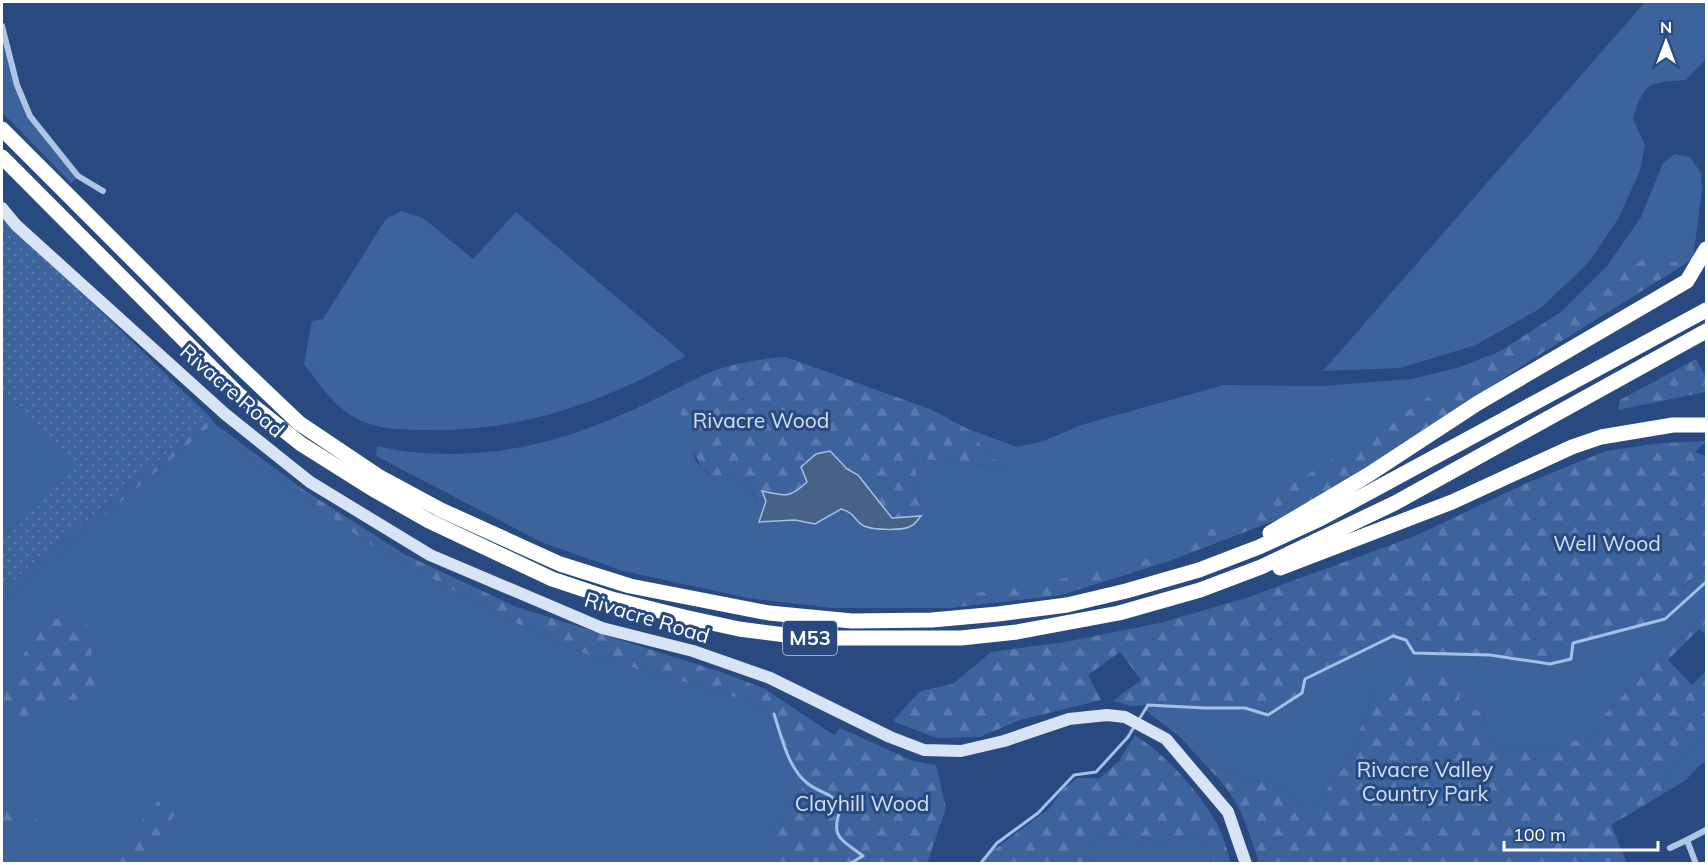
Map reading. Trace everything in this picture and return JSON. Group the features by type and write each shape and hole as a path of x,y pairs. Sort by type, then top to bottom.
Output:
{"highway":[{"name":"M53","path":"2,129 299,423 378,476 441,510 560,564 630,586 769,613 852,621 932,620 998,615 1067,605 1199,570 1259,547 1320,519 1703,312"},
{"name":"M53","path":"2,157 238,394 301,444 371,488 429,521 552,579 612,599 739,629 809,638 858,640 961,638 1017,632 1119,614 1200,590 1270,562 1395,503 1707,331"},
{"path":"1199,570 1298,517 1368,475 1478,403 1687,281 1707,249"},
{"path":"1200,590 1268,573 1452,502 1572,447 1601,437 1673,425 1707,425"}],"main road":[{"name":"Rivacre Road","path":"2,208 16,225 225,414 310,482 430,555 602,628 693,651 770,678 890,737 924,750 961,751 1004,741 1069,719 1107,715 1125,717 1166,739 1228,812 1246,864"}],"street":[{"path":"2,26 17,85 30,116 78,176 103,191"},
{"path":"1670,848 1707,830"},
{"path":"1687,840 1696,864"}],"green space":[{"path":"1645,2 1706,2 1706,59 1686,80 1663,82 1650,86 1641,97 1633,119 1645,145 1640,171 1618,219 1589,262 1541,308 1476,345 1400,368 1323,371"},
{"path":"2,26 17,85 30,116 78,176 71,183 2,112"},
{"path":"1675,154 1690,157 1701,173 1702,190 1693,259 1526,363 1390,454 1169,561 1061,595 948,608 833,608 748,598 623,571 541,542 376,456 377,446 437,454 498,451 528,446 586,429 634,409 693,380 681,393 692,452 704,470 714,476 730,476 747,486 764,512 759,522 795,520 815,524 841,509 851,512 878,528 900,529 913,526 921,516 915,463 919,459 1006,467 991,457 968,429 1017,447 1044,441 1081,425 1224,385 1321,386 1412,379 1460,367 1508,348 1556,317 1607,266 1641,217 1663,163"},
{"path":"401,211 423,218 473,259 516,212 686,356 637,382 597,399 549,414 500,425 450,430 406,430 386,428 359,420 337,404 304,364 312,321 323,319 386,219"},
{"path":"2,215 211,418 2,590 2,539 74,464 2,390"},
{"path":"1656,251 1670,263 1693,259 1526,363 1390,454 1279,519 1169,561 1061,595 948,608 948,596 1020,588 1144,560 1248,513"},
{"name":"Rivacre Wood","path":"786,357 932,410 968,429 991,457 1007,467 919,459 915,463 921,516 892,518 858,475 847,469 829,451 807,482 796,493 766,501 764,512 759,508 753,494 745,484 728,475 713,476 701,468 697,458 690,450 681,423 681,393 692,381 715,370 751,361"},
{"path":"1696,359 1705,375 1705,392 1618,410 1620,400"},
{"path":"2,390 75,464 2,539"},
{"path":"211,418 214,423 2,602 2,590"},
{"path":"214,423 256,464 374,547 501,616 585,654 730,695 774,714 787,756 806,783 771,830 771,863 2,864 2,602"},
{"name":"Clayhill Wood","path":"214,423 304,490 404,554 514,606 721,672 765,689 834,735 840,728 913,761 936,765 946,808 927,863 771,863 771,830 806,783 787,756 774,714 730,695 585,654 501,616 374,547 256,464"},
{"name":"Well Wood","path":"1706,441 1695,452 1706,456 1706,566 1683,587 1689,598 1665,619 1574,643 1571,659 1550,664 1490,655 1414,653 1406,640 1393,636 1305,679 1302,693 1268,715 1245,708 1132,706 1113,701 1141,680 1120,652 1088,675 1101,700 1020,720 980,737 936,738 893,721 920,691 953,684 991,652 1065,642 1160,623 1246,598 1415,536 1527,483 1606,451 1662,443"},
{"path":"1706,566 1706,621 1700,617 1603,716 1596,734 1565,744 1501,750 1488,732 1481,712 1458,706 1460,694 1472,680 1376,688 1351,754 1315,807 1310,807 1266,780 1249,781 1230,768 1209,769 1181,738 1145,710 1148,705 1245,708 1268,715 1305,679 1393,636 1550,664 1573,643 1665,619 1683,588"},
{"path":"78,616 84,621 90,633 92,670 102,692 96,699 64,700 42,719 13,727 5,708 4,696 33,638 42,626 50,621"},
{"name":"Rivacre Valley Country Park","path":"1700,617 1706,621 1706,635 1699,629 1668,660 1692,685 1706,671 1706,740 1681,756 1671,768 1661,795 1611,825 1627,863 1259,863 1241,812 1228,790 1209,769 1230,768 1249,781 1266,780 1310,807 1315,807 1351,754 1376,688 1407,673 1446,674 1473,680 1460,694 1458,705 1481,712 1488,732 1501,750 1565,744 1596,734 1603,716"},
{"path":"1135,735 1159,753 1200,798 1219,829 1231,863 1215,863 1196,833 1155,842 1109,837 1101,839 1086,849 1096,863 980,863 991,852 1050,808 1062,790 1077,778 1100,778 1119,761"},
{"path":"1706,740 1706,762 1700,765 1685,781 1661,795 1671,768 1681,756"},
{"path":"167,790 180,799 179,809 139,863 100,863 144,818"},
{"path":"17,806 33,809 38,822 2,829 2,813"},
{"path":"1196,833 1215,863 1096,863 1086,849 1094,842 1109,837 1155,842"}],"shaded area":[{"path":"830,451 847,469 858,475 892,518 921,516 907,528 895,529 864,526 850,513 841,509 815,524 795,520 759,522 766,501 762,491 782,495 791,494 807,482 801,467 816,454"}],"waterway":[{"path":"1138,721 1148,705 1245,708 1268,715 1302,693 1305,679 1393,636 1406,640 1414,653 1490,655 1550,664 1571,659 1573,643 1665,619 1706,582"},
{"path":"774,714 786,751 800,777 812,787 829,795 841,807 837,825 839,836 863,856 849,864"},
{"path":"980,864 997,843 1038,813 1074,775 1096,772 1128,737 1134,727"}]}
